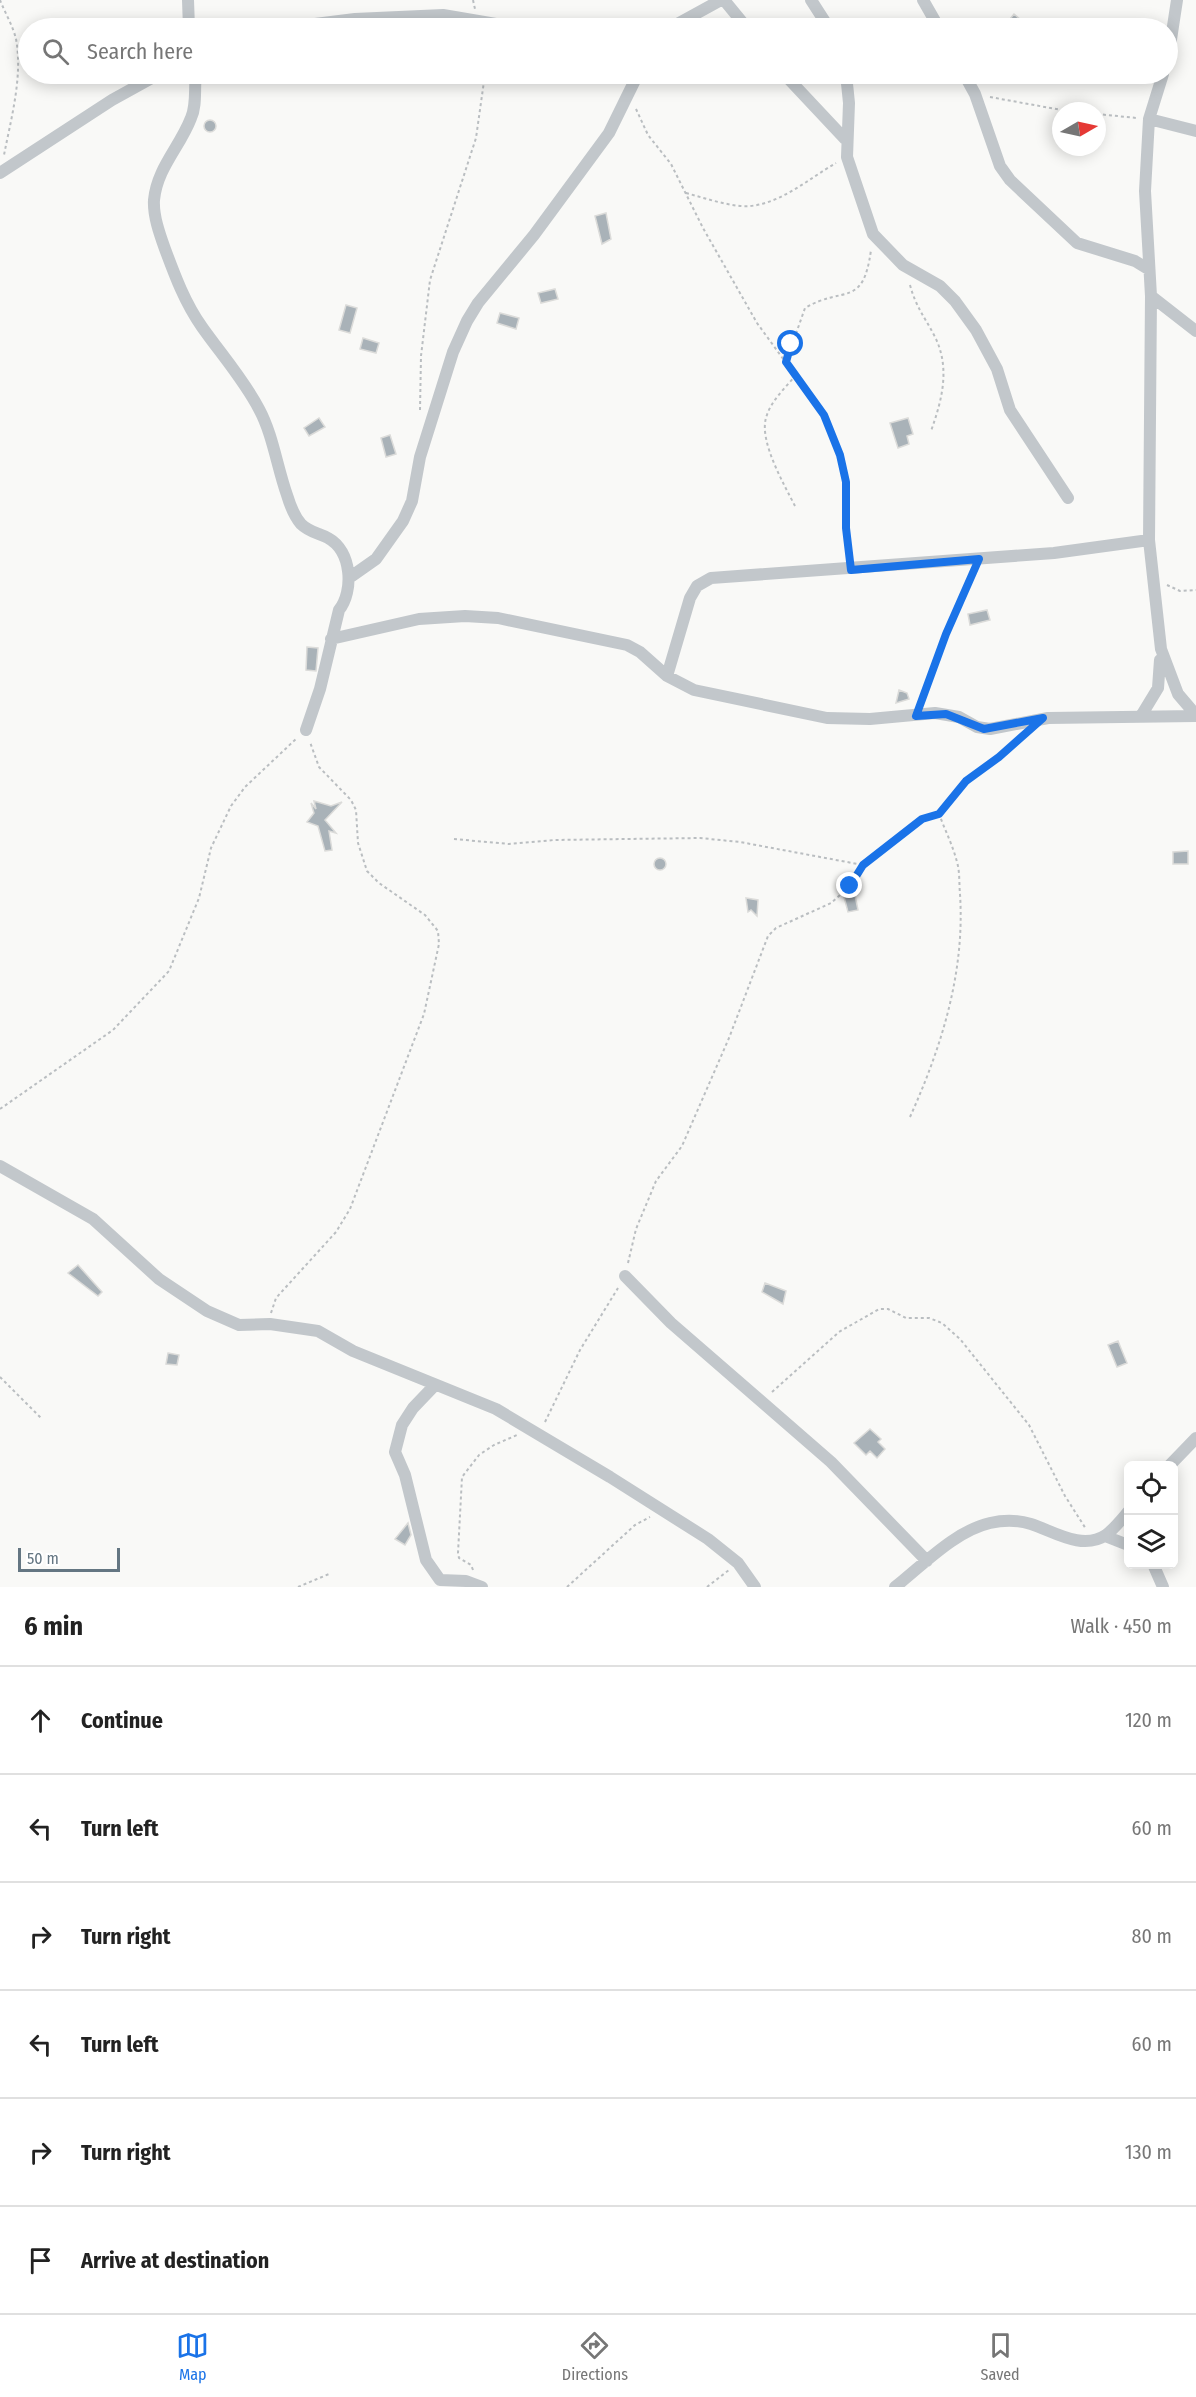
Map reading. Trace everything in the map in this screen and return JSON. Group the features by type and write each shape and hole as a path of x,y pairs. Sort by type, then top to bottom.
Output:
{"street":[{"path":"188,0 189,18"},
{"path":"689,18 722,0 738,18"},
{"path":"811,0 823,18"},
{"path":"923,0 933,18"},
{"path":"1174,18 1177,0"},
{"path":"377,18 443,15 461,18"},
{"path":"0,173 112,100 141,84"},
{"path":"196,84 195,108 191,120 157,182 154,203 160,236 177,283 200,325 260,410 271,437 276,464 299,522 309,531 328,538 338,546 349,578 347,600 339,610 320,689 306,730"},
{"path":"349,578 376,559 403,521 412,501 420,458 453,352 467,321 478,303 534,235 609,133 634,84"},
{"path":"793,84 845,139"},
{"path":"847,84 849,103 845,139 847,157 873,234 903,265 940,286 976,330 997,369 1010,410 1068,498"},
{"path":"970,84 1000,166 1010,180 1077,243 1135,261 1148,268"},
{"path":"1142,716 1158,688 1161,649 1149,540 1151,296 1145,191 1149,119 1160,84"},
{"path":"1149,119 1196,131"},
{"path":"1151,296 1196,331"},
{"path":"667,676 690,598 697,586 711,578 851,570 979,559 1149,540"},
{"path":"331,639 419,619 498,618 627,645 640,652 667,676 694,690 827,718 870,719 946,714 984,729 1043,718 1196,715"},
{"path":"1161,649 1178,694 1196,715"},
{"path":"0,1166 93,1219 159,1279 207,1311 238,1325 270,1324 318,1331 353,1352 496,1409 663,1510 738,1563 754,1587"},
{"path":"625,1276 671,1323 719,1362 761,1403 831,1462 927,1562"},
{"path":"435,1385 413,1408 402,1425 395,1452 405,1475 426,1560 440,1580 478,1585"},
{"path":"1174,1461 1196,1438"},
{"path":"1099,1537 1125,1515"},
{"path":"895,1587 975,1528 1000,1521 1030,1524 1069,1539 1099,1537 1124,1544"},
{"path":"1154,1569 1163,1587"}],"path":[{"path":"0,0 15,37 17,54 16,80 0,173"},
{"path":"420,412 421,356 430,280 476,138 484,84"},
{"path":"975,94 1052,108"},
{"path":"629,96 648,135 671,164 703,228 758,323 824,415 840,455 846,482 846,528 851,570"},
{"path":"1106,115 1149,119"},
{"path":"686,193 742,206 760,203 783,196 847,157"},
{"path":"786,362 805,308 849,293 863,284 868,274 873,234"},
{"path":"903,265 919,310 934,334 942,357 944,389 931,431"},
{"path":"796,375 776,399 764,422 770,453 796,507"},
{"path":"916,716 946,634 979,559"},
{"path":"1152,570 1172,589 1196,590"},
{"path":"478,1585 473,1569 459,1558 458,1553 462,1477 479,1455 494,1445 535,1432 580,1350 625,1276 636,1229 656,1181 682,1146 729,1038 768,936 776,928 831,903 850,886 863,865 922,819 939,814 966,781 999,757 1043,718"},
{"path":"0,1110 113,1030 169,971 199,898 211,848 231,806 272,760 306,730 319,767 351,800 356,810 358,843 367,871 379,884 425,915 438,931 439,944 424,1014 350,1209 336,1232 276,1298 272,1307 270,1324"},
{"path":"910,1117 936,1057 957,978 960,948 962,921 957,862 939,814"},
{"path":"454,839 509,844 554,840 700,838 740,842 863,865"},
{"path":"761,1403 815,1351 839,1332 872,1312 888,1309 906,1318 929,1318 942,1323 960,1339 1035,1434 1065,1496 1099,1537"},
{"path":"0,1377 42,1419"},
{"path":"567,1587 635,1526 663,1510"},
{"path":"707,1587 738,1563"},
{"path":"298,1587 329,1574"}],"building":[{"path":"212,120 216,126 212,132 208,132 204,124"},
{"path":"606,213 611,239 602,244 595,216"},
{"path":"555,289 558,299 541,303 538,293"},
{"path":"346,305 357,308 350,333 339,330"},
{"path":"500,313 519,318 516,329 497,323"},
{"path":"363,338 379,343 376,353 360,349"},
{"path":"319,418 325,427 309,436 304,428"},
{"path":"908,418 913,434 907,436 909,444 898,448 890,423"},
{"path":"390,435 396,454 386,457 381,438"},
{"path":"987,610 990,620 970,625 968,614"},
{"path":"307,647 318,648 316,671 306,670"},
{"path":"899,690 907,693 909,699 896,703"},
{"path":"314,801 331,806 342,802 325,820 336,833 329,831 332,850 325,851 318,826 307,822 314,813 311,803 316,809"},
{"path":"1188,851 1188,864 1173,864 1173,852"},
{"path":"660,858 666,864 660,870 654,864"},
{"path":"855,895 858,910 848,912 844,897"},
{"path":"746,898 758,900 757,916 751,910 748,912"},
{"path":"78,1265 102,1292 98,1296 68,1273"},
{"path":"765,1283 786,1291 783,1304 762,1292"},
{"path":"1118,1341 1127,1363 1117,1367 1108,1345"},
{"path":"168,1353 179,1355 177,1365 166,1364"},
{"path":"870,1429 881,1439 878,1442 885,1449 877,1458 870,1451 866,1455 854,1443"},
{"path":"408,1523 411,1535 405,1545 395,1539"}],"route":[{"path":"791,344 786,362 824,415 840,455 846,482 846,528 851,570 979,559 946,634 916,716 946,714 959,717 984,729 1043,718 1025,736 966,781 939,814 922,819 863,865 850,886"}]}
